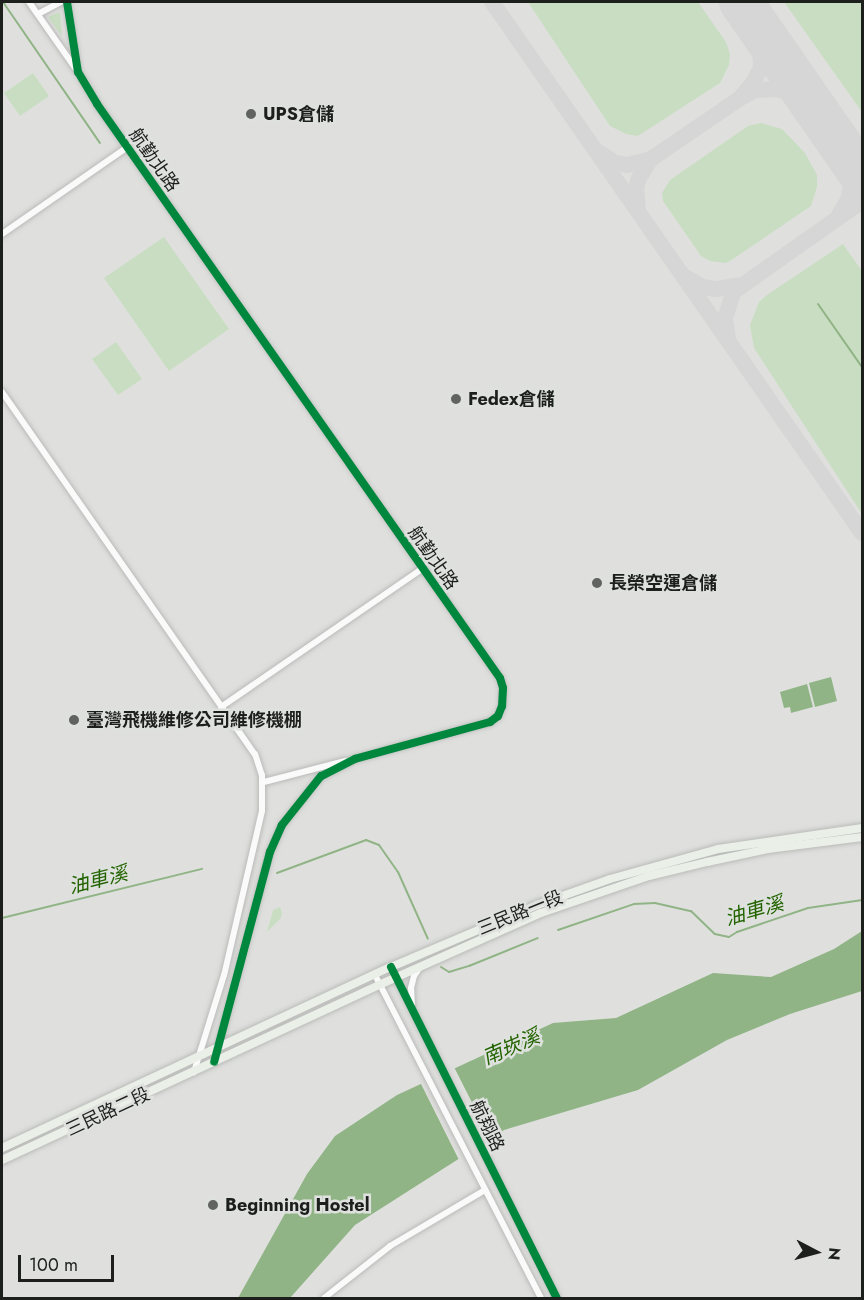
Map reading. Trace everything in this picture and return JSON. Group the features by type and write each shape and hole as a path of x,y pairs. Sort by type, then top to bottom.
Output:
{"main road":[{"name":"三民路一段","path":"197,1058 391,967 537,905 632,873 718,849 817,832 862,828"},
{"name":"三民路一段","path":"214,1062 541,913 649,876 768,849 862,837"},
{"name":"三民路二段","path":"2,1148 197,1058"},
{"name":"三民路二段","path":"2,1160 214,1062"}],"street":[{"path":"29,2 78,72"},
{"path":"38,14 61,2"},
{"name":"航勤北路","path":"67,2 78,72 126,148 500,678 503,697 498,716 480,726 355,759 321,776 282,825 270,852 214,1062"},
{"path":"2,234 126,148"},
{"path":"2,392 255,754 264,782 262,811 224,975 194,1072"},
{"path":"221,707 423,568"},
{"path":"264,782 355,759"},
{"path":"414,1014 411,988 414,976 421,966"},
{"name":"航翔路","path":"391,967 557,1299"},
{"name":"航翔路","path":"375,975 541,1299"},
{"path":"324,1299 390,1246 485,1190"}],"shaded area":[{"path":"528,2 698,2 726,42 730,54 729,65 720,83 637,136 626,134 610,126"},
{"path":"784,2 862,2 862,112"},
{"path":"60,12 62,36 48,17"},
{"path":"33,73 49,96 20,116 4,93"},
{"path":"761,123 782,129 805,153 817,175 817,187 811,206 726,263 710,261 701,256 663,201 662,193 670,180 748,126"},
{"path":"164,237 229,329 169,371 104,278"},
{"path":"843,244 862,271 862,514 754,348 750,325 759,302 767,295"},
{"path":"116,342 142,379 118,395 92,359"},
{"path":"280,907 281,918 267,932 273,910"}],"water":[{"path":"831,677 837,701 815,707 809,683"},
{"path":"807,684 813,707 791,713 790,707 784,708 780,692"},
{"name":"南崁溪","path":"862,931 862,991 790,1014 727,1040 638,1090 504,1130 355,1225 290,1298 238,1298 307,1174 335,1136 397,1095 553,1023 616,1018 713,973 771,977 834,949"}],"pier":[{"path":"454,1067 492,1142 460,1162 420,1082"}],"waterway":[{"path":"3,2 100,143"},
{"path":"818,304 862,367"},
{"name":"油車溪","path":"277,873 366,840 379,845 398,872 428,939"},
{"name":"油車溪","path":"2,918 202,869"},
{"name":"油車溪","path":"558,930 634,904 655,903 691,911 715,934 729,937 737,932 808,908 862,900"},
{"name":"油車溪","path":"441,967 449,972 538,938"}],"taxiway":[{"path":"492,2 862,533"},
{"path":"742,96 753,83 761,67 759,34 751,15"},
{"path":"600,153 615,163 627,165 651,159 742,97 756,90 774,89 792,93 807,102 822,117"},
{"path":"839,215 848,200 851,186 848,157 841,146"},
{"path":"638,210 636,188 639,178 651,159"},
{"path":"728,338 725,319 733,292 862,201"},
{"path":"685,277 703,287 716,289 742,285"}],"runway":[{"path":"741,2 862,176"}],"cycle path":[{"path":"67,2 78,72 97,104 500,678 503,688 502,706 498,716 490,722 355,759 321,776 282,825 270,852 214,1062"},
{"path":"391,967 557,1298"}],"place":[{"name":"UPS倉儲","path":"251,114"},
{"name":"Fedex倉儲","path":"456,399"},
{"name":"長榮空運倉儲","path":"597,583"},
{"name":"臺灣飛機維修公司維修機棚","path":"74,720"},
{"name":"Beginning Hostel","path":"213,1205"}]}
